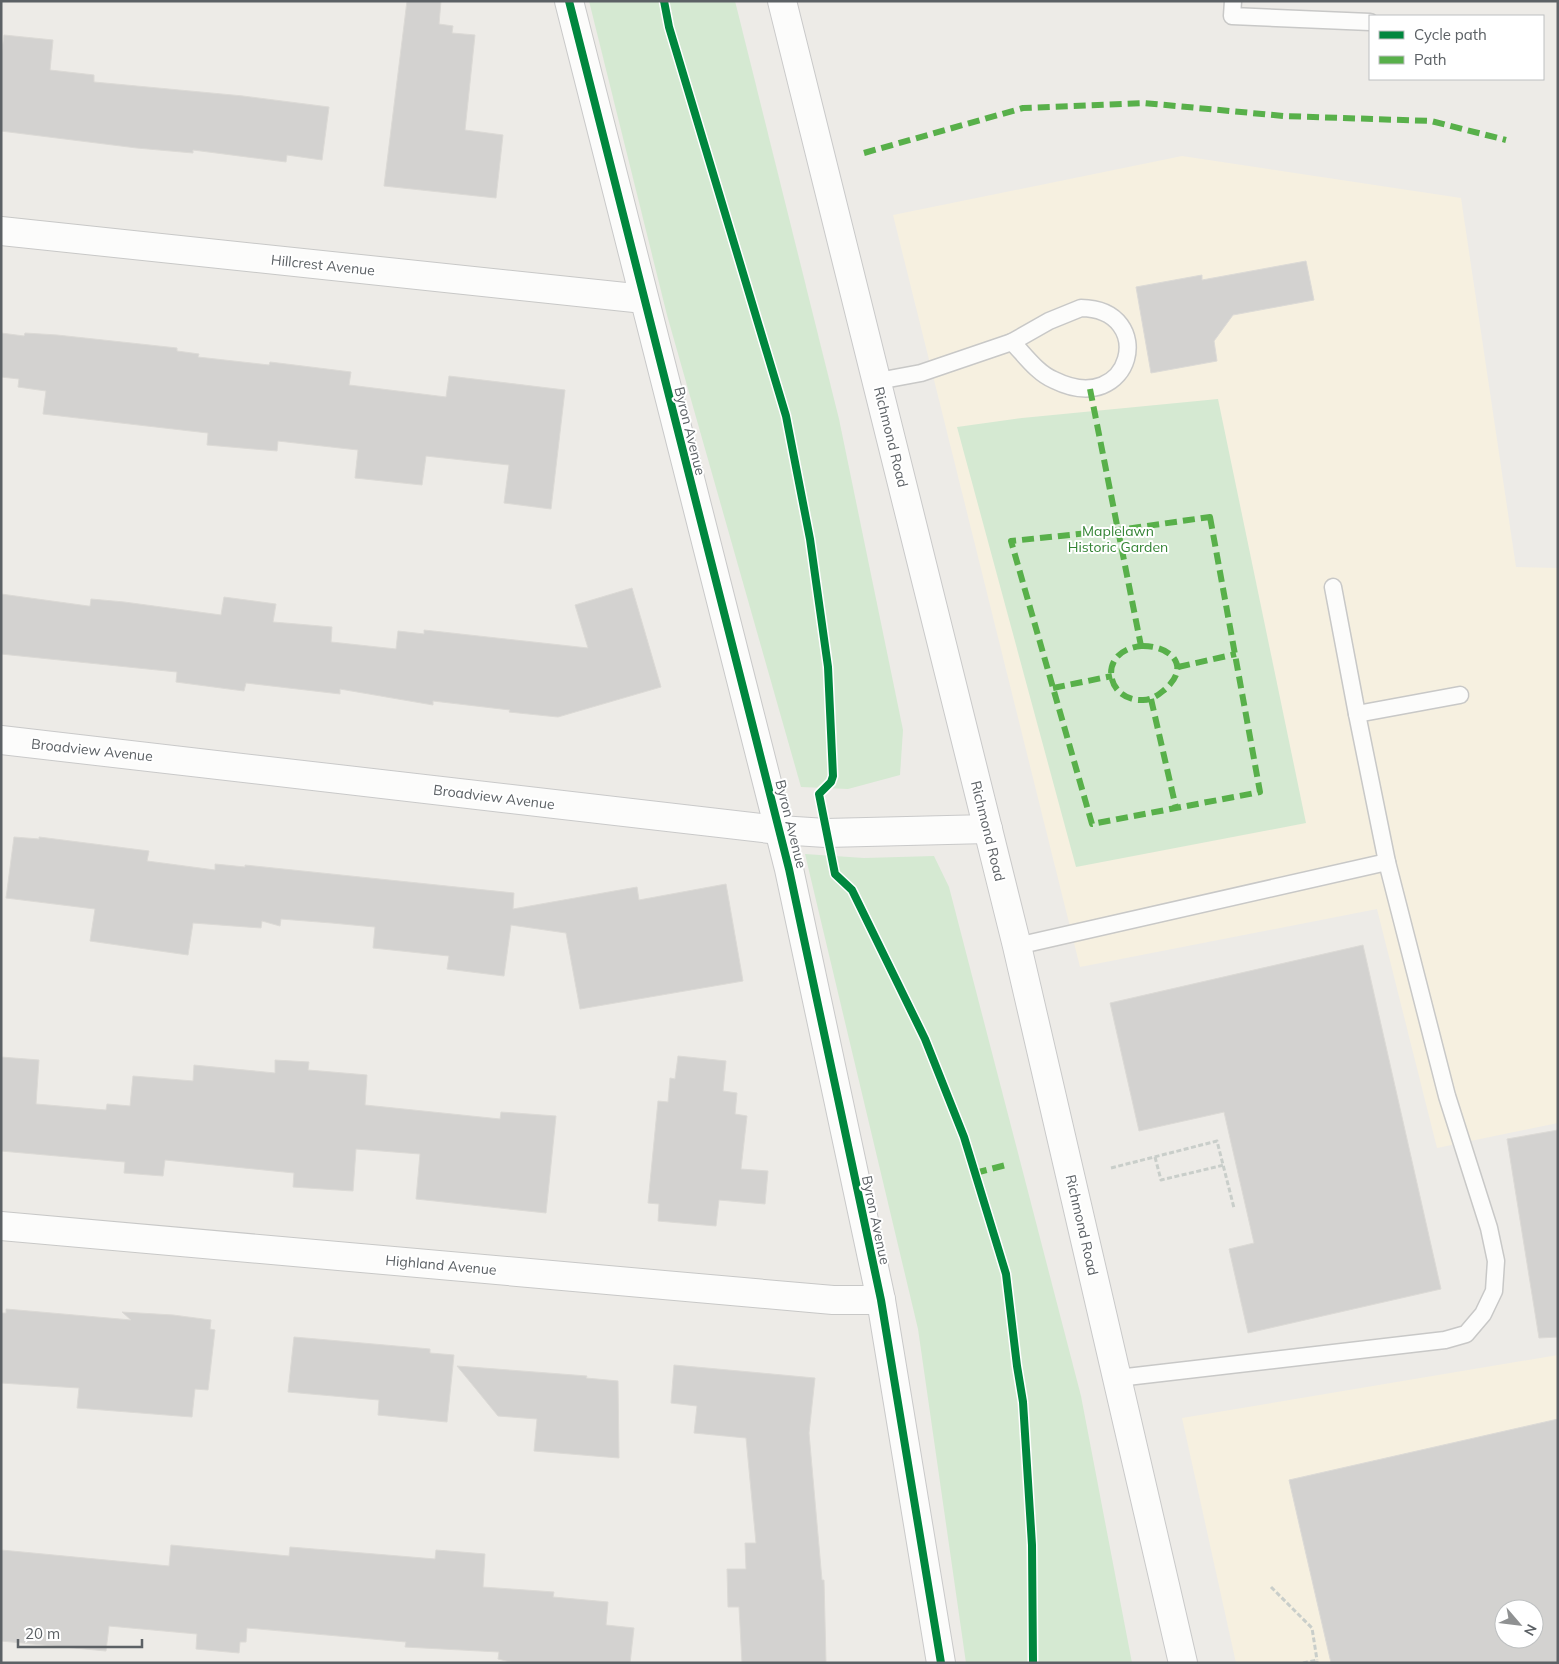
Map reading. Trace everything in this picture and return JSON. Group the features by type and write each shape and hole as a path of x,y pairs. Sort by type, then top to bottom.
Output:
{"street":[{"name":"Byron Avenue","path":"569,1 780,830 881,1300 941,1663"},
{"name":"Richmond Road","path":"782,1 1017,946 1183,1663"},
{"name":"Hillcrest Avenue","path":"1,231 644,299"},
{"name":"Broadview Avenue","path":"1,740 780,830 826,832 988,829"},
{"name":"Highland Avenue","path":"1,1226 833,1300 881,1300"}],"lane":[{"path":"1233,1 1232,16 1369,22"},
{"path":"878,381 921,373 1012,342 1049,321 1081,308 1095,308 1109,314 1120,324 1127,338 1128,352 1124,366 1116,378 1108,384 1090,389 1081,389 1054,380 1041,372 1012,342"},
{"path":"1118,1378 1445,1340 1466,1334 1482,1314 1494,1292 1496,1261 1489,1228 1447,1096 1387,862 1333,587"},
{"path":"1357,714 1460,696"},
{"path":"1017,946 1387,862"}],"path":[{"path":"1111,1168 1217,1141 1234,1208"},
{"path":"1155,1157 1161,1180 1224,1165"},
{"path":"1271,1586 1312,1628 1317,1661 1303,1663"}],"shaded area":[{"path":"1182,156 1461,198 1516,567 1558,568 1558,1123 1437,1148 1377,909 1080,967 893,215"},
{"path":"1558,1355 1558,1663 1236,1663 1182,1418"}],"green space":[{"path":"589,1 735,1 839,419 903,730 900,775 848,789 801,787 667,315"},
{"name":"Maplelawn Historic Garden","path":"1218,399 1306,823 1076,867 957,427 1022,418"},
{"path":"805,854 864,858 934,856 949,887 1081,1396 1132,1663 966,1663 918,1329"}],"building":[{"path":"407,1 441,1 439,24 453,26 452,33 475,35 465,130 503,135 496,198 384,186"},
{"path":"4,35 53,40 50,70 94,75 94,82 243,96 329,107 322,160 287,155 286,162 193,150 193,153 137,148 1,131 1,57"},
{"path":"1306,261 1314,300 1233,315 1214,341 1217,361 1151,373 1136,287 1202,275 1202,280"},
{"path":"1,333 24,336 25,333 57,335 177,348 177,351 199,354 198,357 269,365 270,362 351,372 349,385 446,397 449,376 565,390 551,509 504,503 509,465 426,456 422,485 355,478 358,450 278,441 277,451 207,445 208,433 43,414 46,391 18,387 19,379 1,377"},
{"path":"632,588 661,687 558,717 433,701 433,705 340,689 340,694 246,683 244,691 176,682 177,672 1,654 1,594 88,606 90,606 91,599 124,602 221,615 224,597 276,604 273,622 332,627 331,642 396,649 398,631 424,634 424,630 588,648 575,605"},
{"path":"14,837 39,839 39,837 149,851 147,861 215,870 215,864 245,867 245,865 514,893 513,909 637,887 639,900 726,884 743,981 580,1009 566,933 511,925 504,976 447,969 449,956 373,948 375,927 332,923 281,919 280,926 262,921 261,928 193,923 188,955 90,941 95,909 6,898"},
{"path":"1363,945 1441,1289 1248,1333 1229,1249 1254,1243 1224,1112 1139,1131 1110,1003"},
{"path":"678,1056 726,1061 723,1091 737,1093 735,1114 747,1116 741,1169 768,1171 765,1204 719,1200 716,1226 658,1221 659,1204 648,1203 658,1101 668,1102 670,1078 675,1079"},
{"path":"1,1057 39,1060 36,1104 106,1110 107,1104 130,1106 133,1076 193,1081 194,1065 275,1073 275,1060 309,1062 308,1070 367,1075 365,1105 500,1119 501,1112 556,1116 546,1213 416,1199 420,1154 356,1149 353,1191 293,1187 294,1173 165,1160 163,1176 124,1173 125,1162 1,1151"},
{"path":"1558,1130 1558,1337 1539,1338 1507,1139"},
{"path":"6,1309 131,1320 122,1312 173,1315 211,1320 210,1329 215,1330 208,1390 195,1389 192,1417 77,1408 79,1388 1,1383 1,1313 6,1313"},
{"path":"294,1337 430,1349 430,1353 454,1355 447,1422 378,1415 379,1400 288,1392"},
{"path":"674,1365 815,1378 809,1433 822,1580 824,1580 826,1663 742,1663 739,1607 728,1607 727,1569 746,1569 745,1543 756,1543 746,1438 694,1433 697,1406 671,1403"},
{"path":"457,1366 587,1376 586,1378 618,1381 619,1458 534,1451 537,1419 498,1416"},
{"path":"1558,1419 1558,1663 1331,1663 1289,1480"},
{"path":"171,1545 289,1556 290,1547 435,1559 436,1550 485,1554 483,1587 554,1592 553,1597 608,1602 606,1625 634,1628 630,1663 514,1663 498,1659 499,1652 405,1647 406,1642 247,1628 246,1642 240,1642 239,1653 196,1649 197,1634 109,1626 106,1651 1,1641 1,1550 169,1566"}],"marked path":[{"path":"864,153 1023,108 1144,103 1284,116 1431,121 1506,140"},
{"path":"1090,389 1141,646"},
{"path":"1210,517 1260,792 1092,824 1011,541 1118,530 1210,517"},
{"path":"1141,646 1161,649 1169,653 1177,666 1172,682 1158,695 1146,700 1130,698 1121,693 1114,685 1111,676 1112,666 1117,657 1127,650 1141,646"},
{"path":"1178,667 1236,654"},
{"path":"1053,688 1112,676"},
{"path":"1151,699 1176,808"},
{"path":"975,1173 1006,1165"}],"cycle path":[{"path":"569,1 789,869 881,1300 941,1663"},
{"path":"664,1 669,27 786,416 810,539 828,667 833,776 831,782 819,794 835,874 852,890 925,1039 964,1137 1006,1274 1023,1402 1032,1545 1033,1663"}]}
